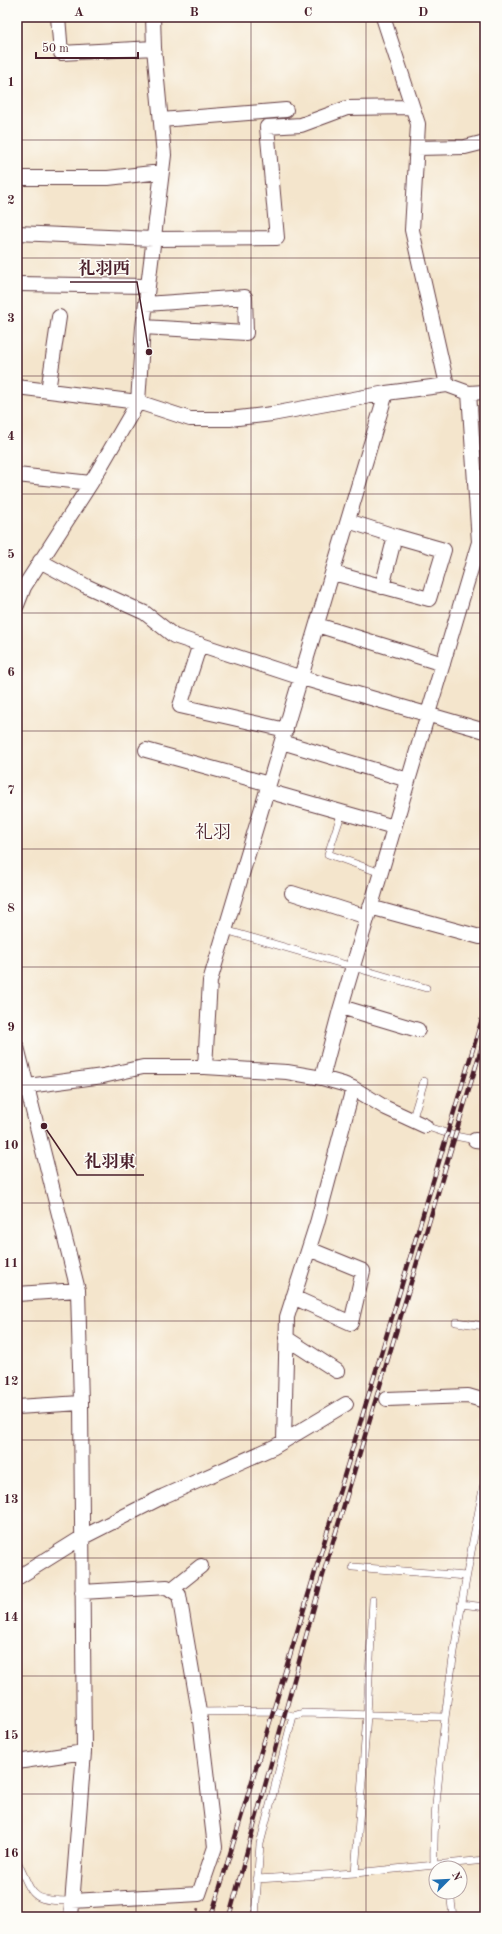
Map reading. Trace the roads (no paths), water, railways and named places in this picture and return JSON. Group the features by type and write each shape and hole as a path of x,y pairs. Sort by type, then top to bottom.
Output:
{"street":[{"path":"58,17 61,53 154,48"},
{"path":"17,605 24,587 40,560 91,483 138,402 143,327 164,155 154,48 153,17"},
{"path":"383,17 418,124 412,230 447,385"},
{"path":"17,233 153,239 276,238 267,127 301,125 347,108 412,107"},
{"path":"161,120 286,110"},
{"path":"417,148 465,147 485,142"},
{"path":"17,178 108,178 161,172"},
{"path":"17,284 148,286"},
{"path":"143,327 246,334 245,297 146,304"},
{"path":"48,391 59,317"},
{"path":"17,387 138,402 190,419 230,418 272,414 386,393 447,385 469,393 485,392"},
{"path":"205,1067 210,981 302,678 386,393"},
{"path":"322,1078 341,1007 479,542 469,393"},
{"path":"17,475 91,483"},
{"path":"333,573 429,599 444,550 348,521"},
{"path":"382,587 395,536"},
{"path":"40,560 86,586 145,613 174,636 302,678 485,731"},
{"path":"317,625 443,664"},
{"path":"200,644 180,706 284,736 408,780"},
{"path":"146,750 394,827"},
{"path":"292,893 480,937"},
{"path":"341,1007 418,1030"},
{"path":"17,1047 23,1080 78,1290 81,1403 84,1752 71,1917"},
{"path":"23,1080 103,1076 143,1067 205,1067 287,1072 322,1078 353,1088 386,1108 425,1126"},
{"path":"284,1441 287,1317 309,1249 353,1088"},
{"path":"293,1297 351,1323 363,1271 309,1249"},
{"path":"17,1294 78,1290"},
{"path":"286,1338 337,1371"},
{"path":"387,1399 468,1396 485,1400"},
{"path":"17,1407 81,1403"},
{"path":"17,1578 82,1538 164,1496 284,1441 346,1404"},
{"path":"171,1590 201,1566"},
{"path":"72,1901 199,1894 214,1847 199,1712 179,1595 167,1587 82,1592"},
{"path":"17,1762 84,1752"}],"lane":[{"path":"342,812 328,854 381,873"},
{"path":"225,930 426,988"},
{"path":"412,1120 424,1081"},
{"path":"425,1126 455,1136 480,1140"},
{"path":"456,1322 485,1326"},
{"path":"434,1860 433,1833 444,1717 461,1604 485,1479"},
{"path":"353,1568 466,1576"},
{"path":"355,1873 367,1715 373,1600"},
{"path":"461,1604 485,1607"},
{"path":"199,1712 274,1711 293,1716 303,1713 444,1717"},
{"path":"255,1917 260,1844 293,1716"},
{"path":"468,1863 485,1860"},
{"path":"17,1861 30,1889 37,1898 47,1901 72,1901"},
{"path":"257,1879 355,1873 428,1865"},
{"path":"451,1900 453,1917"}],"railway":[{"path":"211,1917 485,1009"},
{"path":"229,1917 320,1585 485,1036"}],"place":[{"name":"礼羽西","path":"149,352"},
{"name":"礼羽東","path":"44,1126"}],"district":[{"name":"礼羽","path":"213,832"}]}
